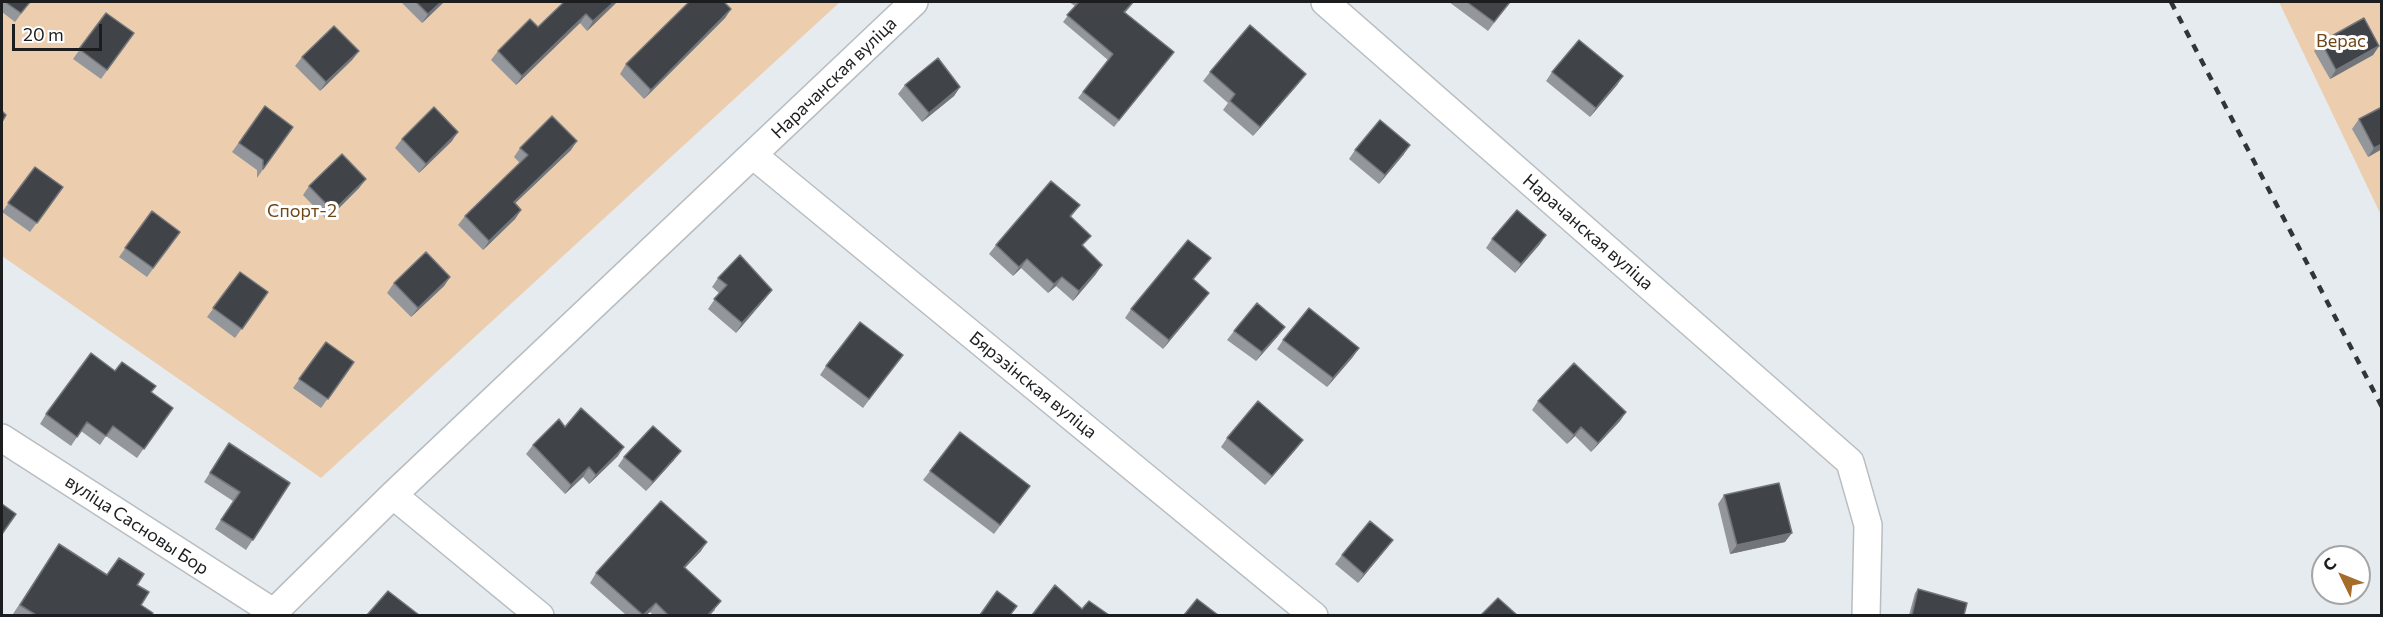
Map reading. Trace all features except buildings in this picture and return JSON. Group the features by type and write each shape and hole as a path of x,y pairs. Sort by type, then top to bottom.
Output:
{"street":[{"name":"Нарачанская вуліца","path":"271,614 393,495 914,2"},
{"name":"Нарачанская вуліца","path":"1325,2 1850,462 1868,525 1866,615"},
{"name":"Бярэзінская вуліца","path":"753,155 1314,615"},
{"name":"вуліца Сасновы Бор","path":"2,438 271,614"},
{"path":"393,495 540,615"}],"green space":[{"name":"Спорт-2","path":"2,2 840,2 321,478 2,256"},
{"name":"Верас","path":"2279,2 2381,2 2381,215"}],"railway":[{"path":"2171,2 2382,407"}]}
